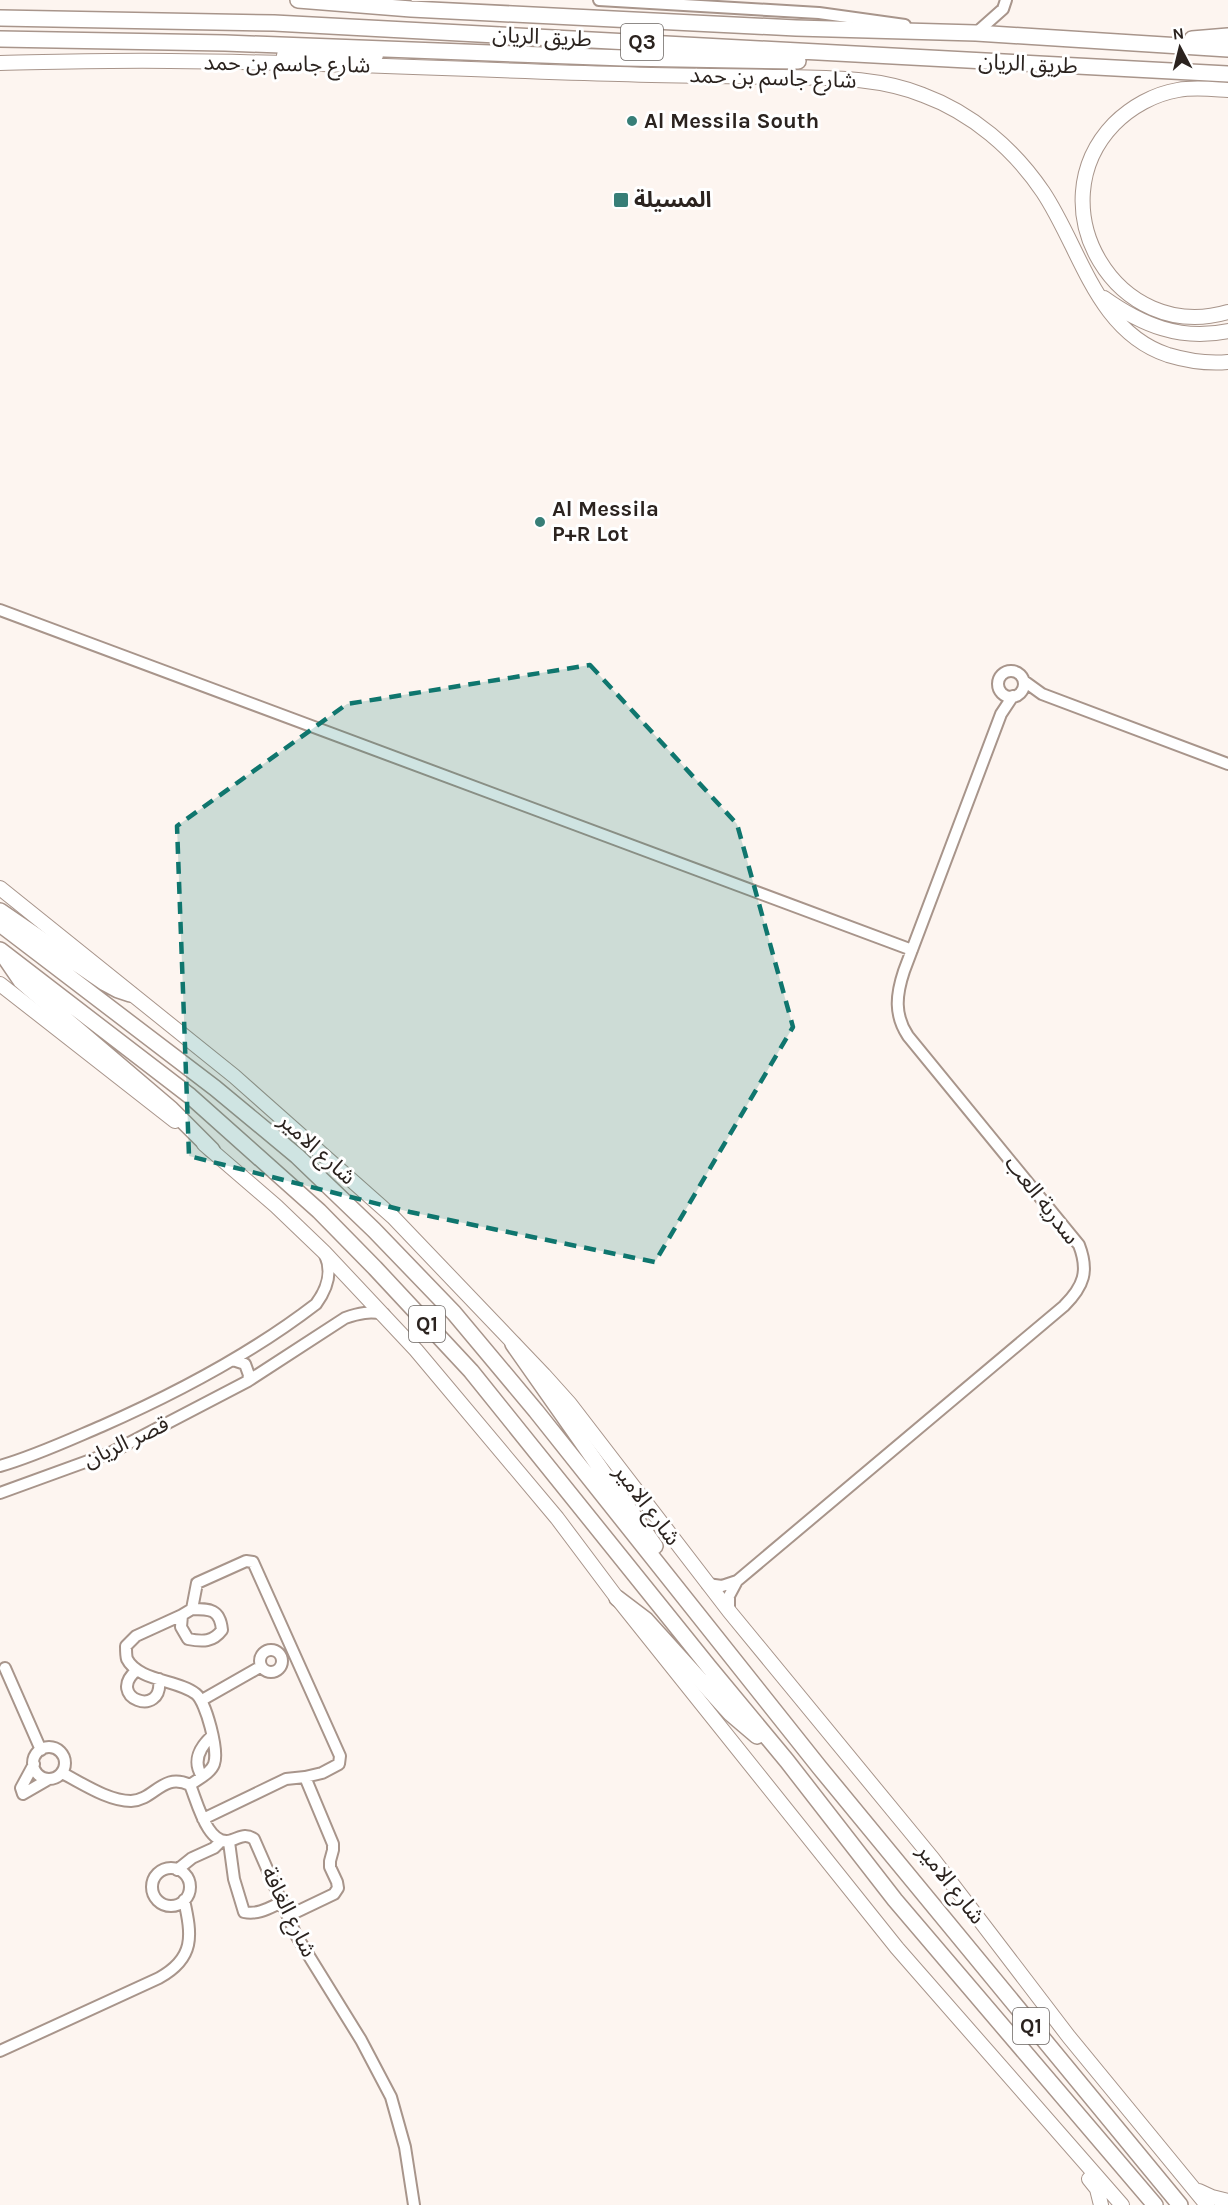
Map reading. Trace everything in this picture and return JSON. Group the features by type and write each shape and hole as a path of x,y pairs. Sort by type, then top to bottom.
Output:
{"highway":[{"name":"طريق الريان","path":"298,0 411,9 618,20 976,33 1228,49"},
{"name":"طريق الريان","path":"0,18 274,23 1228,74"},
{"path":"1143,44 1228,36"},
{"path":"0,39 225,43 691,60 830,61 851,60 872,55"},
{"path":"0,911 105,983 130,993"},
{"name":"شارع الامير","path":"0,924 215,1088 297,1156 454,1312 536,1411 834,1785 1180,2205"},
{"path":"1,951 21,981 171,1109 212,1150"},
{"name":"شارع الامير","path":"1,951 190,1096 319,1211 471,1371 787,1761 895,1900 1155,2205"},
{"path":"513,1344 660,1553 689,1603"},
{"path":"617,1598 646,1620 730,1713 787,1761"}],"main road":[{"path":"0,63 171,61 221,55 370,56 396,51"},
{"path":"691,60 708,63 870,72 898,78 930,89 951,100 990,127 996,139"},
{"name":"شارع جاسم بن حمد","path":"171,61 866,80 908,89 933,98 962,114 996,139 1020,162 1043,192 1099,296 1130,316 1161,329 1191,334 1228,331"},
{"path":"1228,90 1177,90 1143,102 1125,114 1102,137 1090,159 1084,184 1083,209 1087,234 1097,259 1114,281 1134,299 1157,310 1184,316 1197,317 1228,312"},
{"path":"1099,296 1118,324 1135,339 1151,348 1192,362 1228,362"},
{"name":"شارع الامير","path":"0,888 269,1106 393,1217 544,1375 570,1404 707,1584 933,1859 1069,2037 1207,2205"},
{"path":"0,984 212,1150 276,1206 384,1314 557,1518 617,1598 897,1948 1122,2205"},
{"path":"1061,2135 1069,2152 1097,2189 1101,2205"},
{"path":"1194,2188 1212,2197 1228,2201"}],"street":[{"name":"طريق الريان","path":"599,0 819,13 958,33"},
{"path":"976,33 1003,9 1006,0"},
{"path":"0,610 912,950"},
{"path":"1041,694 1005,694 1001,691 999,682 1006,672 1017,672 1024,681 1041,694 1228,764"},
{"path":"1017,695 1024,681"},
{"name":"سدرية العب","path":"1001,691 1001,714"},
{"name":"سدرية العب","path":"737,1581 1064,1306 1081,1285 1084,1258 1079,1245 902,1025 897,1011 897,998 902,978 1001,714 1017,695"},
{"name":"قصر الريان","path":"0,1466 77,1437 140,1409 233,1360 316,1304 325,1292 328,1279 330,1265 324,1252"},
{"name":"قصر الريان","path":"0,1493 110,1453 248,1381 345,1318 359,1313 384,1314"},
{"path":"233,1360 244,1364 248,1369 248,1381"},
{"path":"192,1609 197,1583 246,1561 253,1563 340,1756 339,1764 322,1773 286,1779 203,1819"},
{"path":"707,1584 722,1586 737,1581"},
{"path":"729,1611 729,1596 737,1581"},
{"path":"182,1615 181,1627 188,1639 202,1642 217,1637 222,1630 221,1619 215,1612 207,1609 192,1609 144,1631 126,1646 127,1659 137,1670 182,1686 196,1693 202,1700 212,1736 215,1759 214,1766 190,1785"},
{"path":"202,1700 260,1667"},
{"path":"5,1668 41,1750"},
{"path":"137,1670 129,1677 126,1686 129,1695 137,1701 147,1702 155,1697 160,1688 159,1679"},
{"path":"202,1776 198,1770 198,1755 203,1744 212,1736"},
{"path":"52,1748 62,1753 65,1763 62,1773 23,1794 21,1788 41,1750 52,1748"},
{"path":"34,1764 40,1776 49,1779"},
{"path":"62,1773 114,1798 130,1801 141,1798 167,1782 183,1781 190,1785 203,1819 213,1836 225,1841"},
{"path":"288,1916 334,1894 338,1888 330,1867 333,1844 305,1777"},
{"name":"شارع الغافة","path":"225,1841 243,1836 254,1839 296,1935 361,2040 391,2097 405,2147 414,2205"},
{"path":"177,1870 192,1858 225,1841"},
{"path":"225,1841 244,1911 260,1912 282,1902"},
{"path":"166,1869 177,1870 188,1880 189,1891 184,1900 175,1905 164,1905 155,1899 152,1883 157,1874 166,1869"},
{"path":"0,2050 168,1973 181,1961 189,1947 191,1930 184,1900"}],"highlighted area":[{"path":"590,665 737,824 793,1027 655,1262 410,1212 189,1156 177,826 347,704"}],"place":[{"name":"Al Messila South","path":"632,121"},
{"name":"المسيلة","path":"621,200"},
{"name":"Al Messila P+R Lot","path":"540,522"}]}
